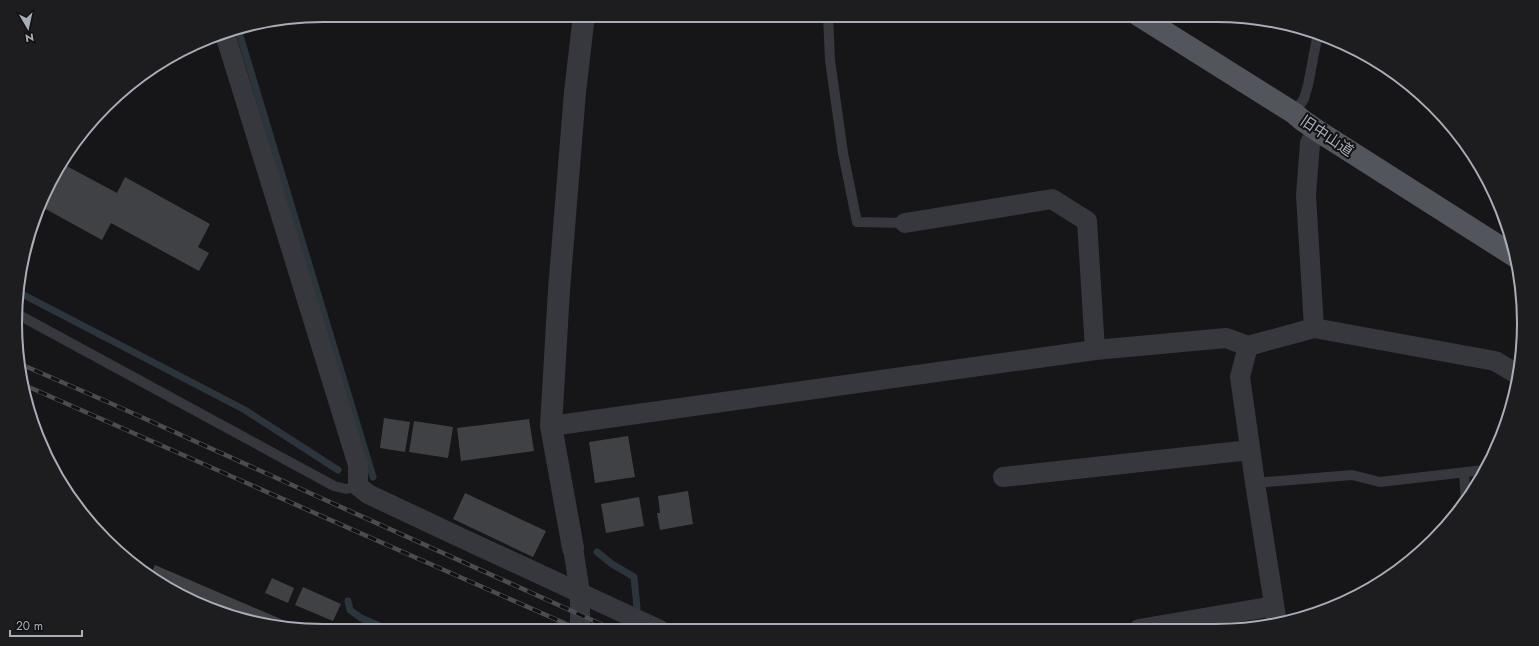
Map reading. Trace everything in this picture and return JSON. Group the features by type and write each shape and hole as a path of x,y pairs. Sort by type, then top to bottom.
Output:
{"main road":[{"name":"旧中山道","path":"1149,22 1294,113 1318,131 1509,252"}],"street":[{"path":"580,624 580,592 551,426 560,282 575,92 583,22"},
{"path":"226,38 358,465 358,486 368,494 647,624"},
{"path":"1314,328 1306,195 1310,143 1318,131"},
{"path":"905,224 1052,199 1087,222 1095,350"},
{"path":"551,426 1095,350 1226,338 1248,346 1314,328 1495,361 1513,371"},
{"path":"1184,624 1275,614 1254,483 1240,377 1248,346"},
{"path":"1003,477 1250,450"}],"lane":[{"path":"828,22 830,60 843,153 857,222 905,224"},
{"path":"1294,113 1304,99 1317,39"},
{"path":"22,317 334,486 346,489 358,486"},
{"path":"1254,483 1352,475 1380,482 1479,471"},
{"path":"1464,473 1465,491"}],"building":[{"path":"66,166 117,193 125,177 210,224 198,247 209,253 199,271 111,223 102,240 45,209"},
{"path":"384,418 410,422 405,452 380,448"},
{"path":"529,419 534,451 461,461 457,428"},
{"path":"414,421 453,427 448,458 409,452"},
{"path":"628,436 635,477 595,483 589,442"},
{"path":"688,491 693,524 660,530 657,513 660,513 658,496"},
{"path":"465,493 546,531 533,557 453,519"},
{"path":"639,497 644,526 606,533 601,504"},
{"path":"155,565 286,621 245,614 226,608 172,584 152,571"},
{"path":"272,578 294,588 288,603 265,593"},
{"path":"303,587 341,604 333,621 295,605"}],"waterway":[{"path":"239,34 373,477"},
{"path":"24,295 245,410 338,470"},
{"path":"597,552 612,564 634,577 637,608"},
{"path":"348,601 350,610 361,618 375,624"}],"railway":[{"path":"26,366 601,624"},
{"path":"29,387 566,624"}]}
